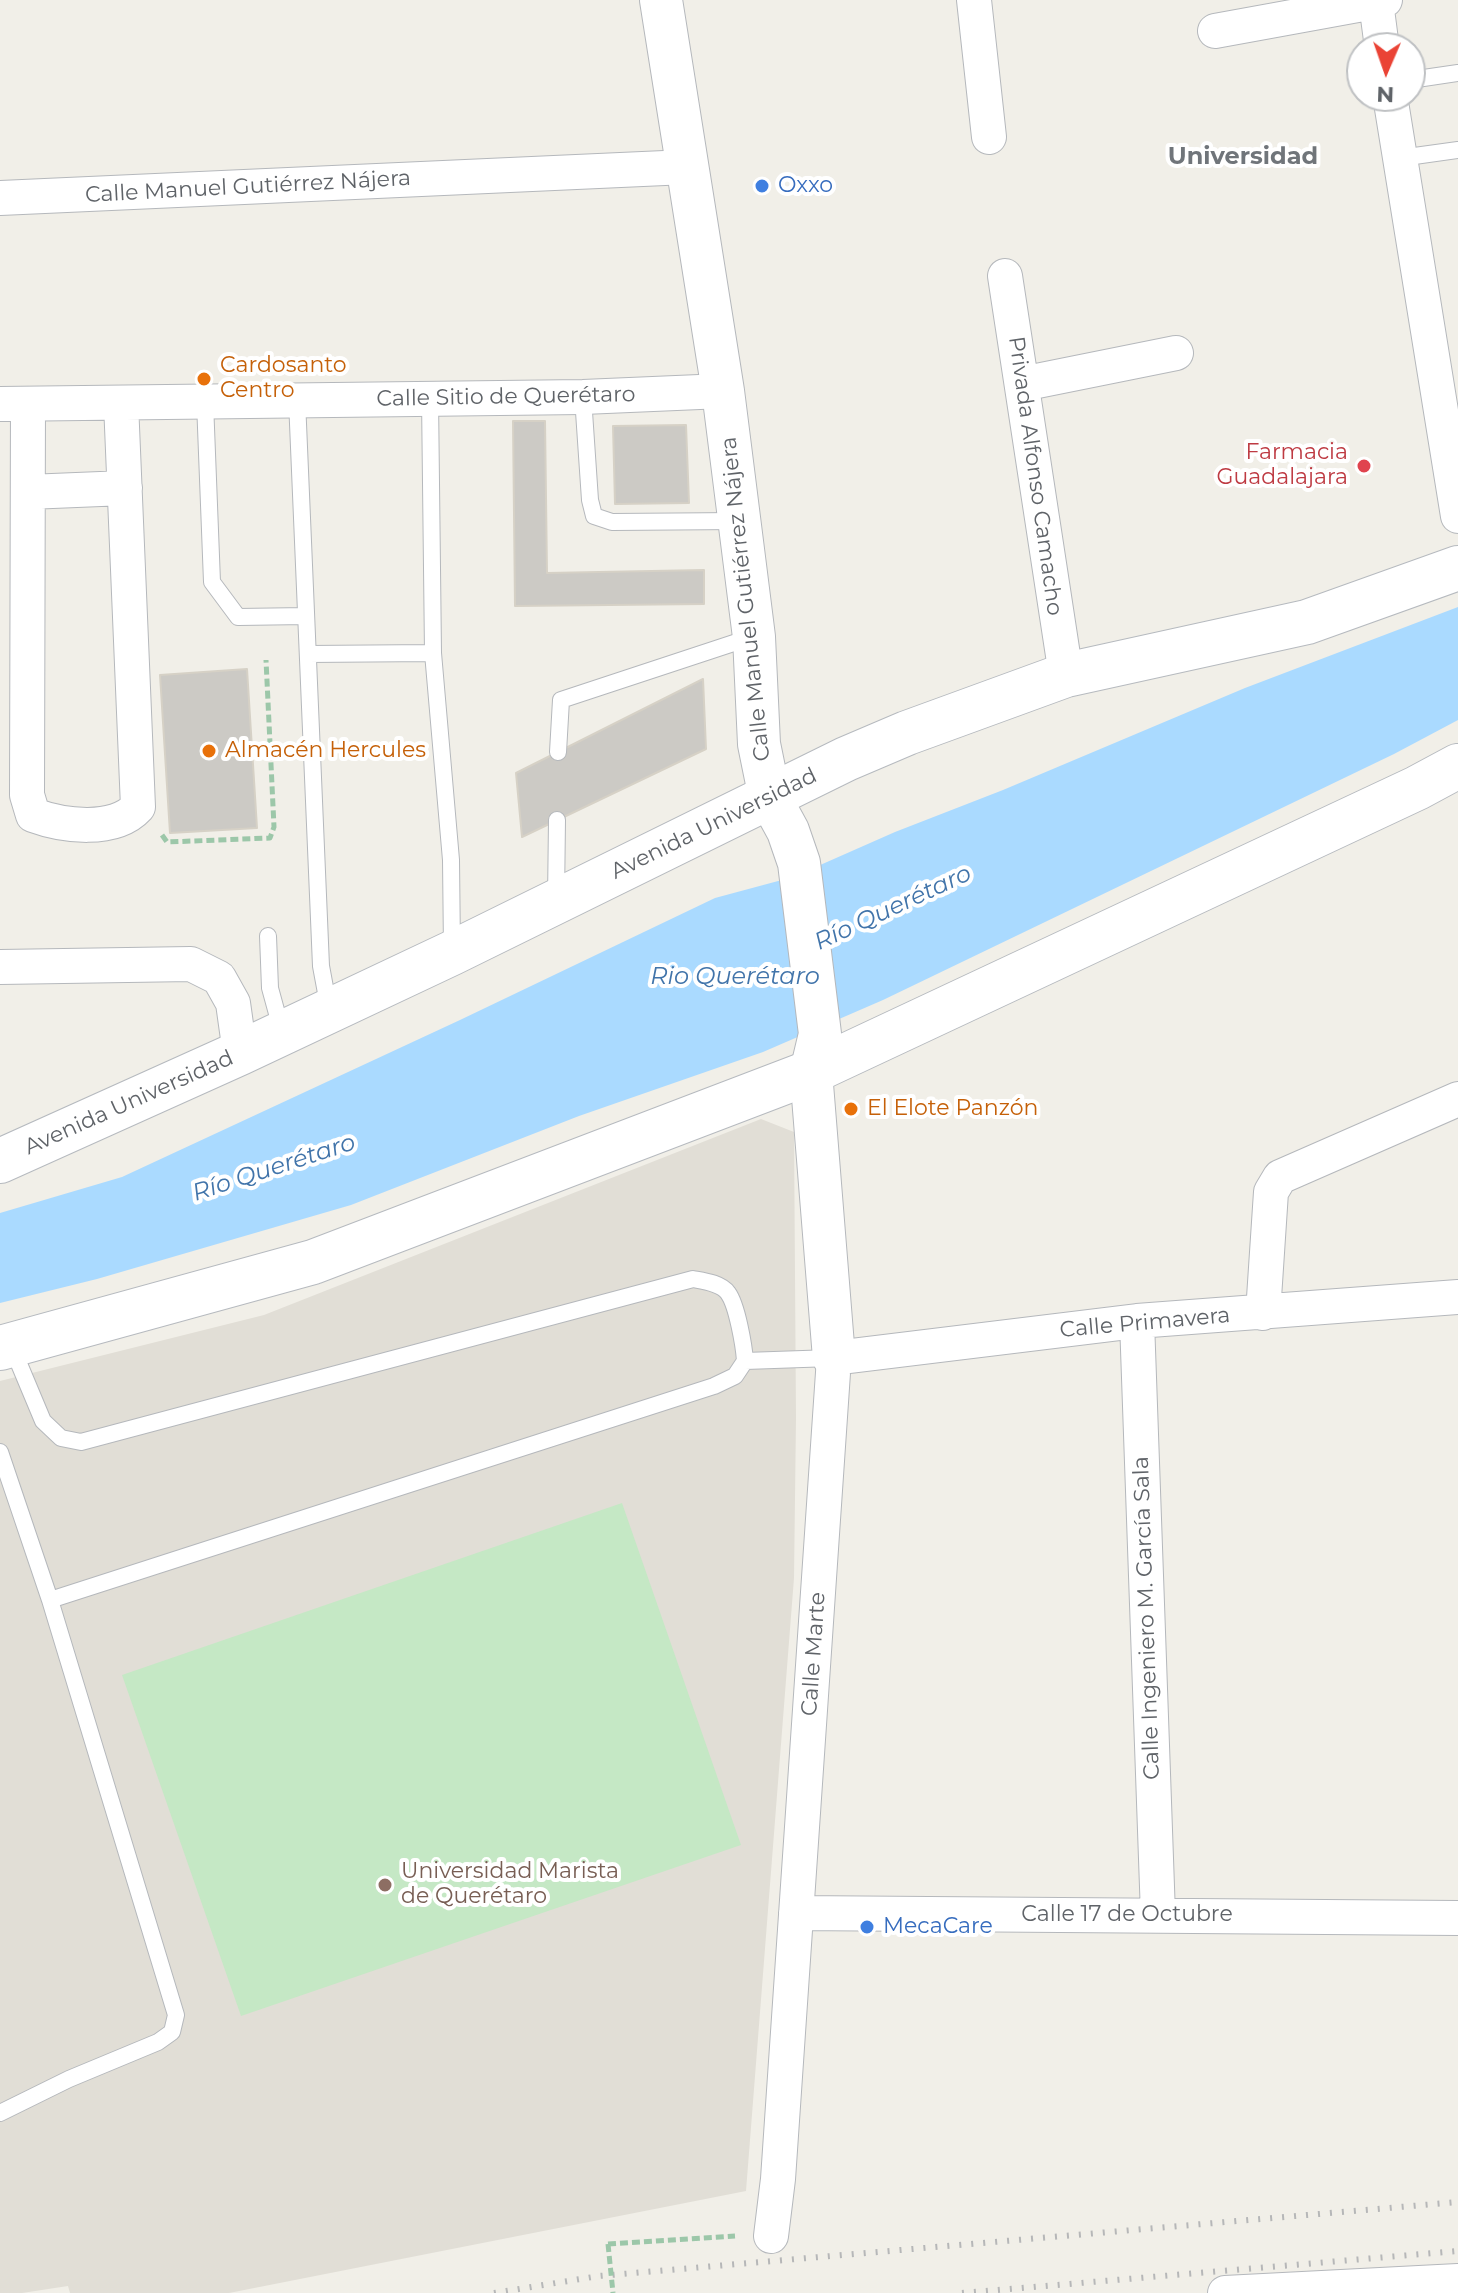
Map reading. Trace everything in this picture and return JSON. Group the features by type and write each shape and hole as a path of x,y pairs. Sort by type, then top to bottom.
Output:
{"main road":[{"name":"Avenida Universidad","path":"0,1161 283,1033 846,759 907,733 1066,675 1307,622 1458,568"},
{"path":"6,1347 313,1262 815,1053 1458,766"}],"street":[{"name":"Calle Manuel Gutiérrez Nájera","path":"661,0 723,391 754,637 759,744 770,798 788,831 799,863 815,1053"},
{"path":"974,0 989,137"},
{"path":"1215,31 1380,1 1381,32"},
{"path":"1393,112 1458,516"},
{"name":"Calle Manuel Gutiérrez Nájera","path":"0,198 687,167"},
{"name":"Privada Alfonso Camacho","path":"1005,276 1066,675"},
{"path":"1022,384 1176,353"},
{"name":"Calle Sitio de Querétaro","path":"14,404 583,397 723,391"},
{"path":"14,404 28,492 27,795 33,815 55,823 111,823 128,818 138,807 121,403"},
{"path":"28,492 125,488"},
{"path":"0,967 191,964 219,978 233,1003 240,1053"},
{"name":"Calle Marte","path":"756,2236 778,2179 834,1358 815,1053"},
{"path":"1263,1313 1271,1192 1280,1177 1458,1099"},
{"name":"Calle Primavera","path":"834,1358 1137,1321 1458,1297"},
{"name":"Calle Ingeniero M. García Sala","path":"1137,1321 1158,1915"},
{"name":"Calle 17 de Octubre","path":"796,1913 1458,1918"},
{"path":"1225,2293 1458,2281"}],"lane":[{"path":"1426,78 1458,73"},
{"path":"1400,158 1458,150"},
{"path":"583,397 590,500 594,516 612,522 740,521"},
{"path":"430,398 433,653 451,860 452,953"},
{"path":"297,400 321,966 329,1011"},
{"path":"205,402 212,582 238,617 306,616"},
{"path":"558,752 561,700 754,637"},
{"path":"308,654 433,653"},
{"path":"556,902 557,820"},
{"path":"268,936 270,988 283,1033"},
{"path":"6,1347 43,1421 61,1438 81,1442 693,1279 714,1284 729,1293 742,1336 745,1361 735,1376 714,1386 50,1600"},
{"path":"745,1361 834,1358"},
{"path":"0,1452 50,1600 176,2015 172,2032 158,2042 69,2079 0,2113"}],"path":[{"path":"161,834 167,842 270,838 274,827 266,660"},
{"path":"613,2293 608,2244 756,2236"}],"shaded area":[{"name":"Universidad Marista de Querétaro","path":"761,1119 794,1132 794,1578 746,2191 229,2293 70,2293 68,2286 0,2293 0,1381 264,1315"}],"green space":[{"path":"622,1503 741,1845 241,2016 122,1675"}],"water":[{"name":"Rio Querétaro","path":"1458,607 1458,720 1394,754 883,1000 763,1052 579,1116 351,1205 97,1279 0,1303 0,1213 122,1177 715,898 793,877 1245,688"}],"building":[{"path":"513,421 545,421 547,573 704,570 704,604 515,606"},
{"path":"686,425 689,503 615,504 613,426"},
{"name":"Almacén Hercules","path":"247,669 257,828 170,833 160,675"},
{"path":"703,679 706,749 522,837 516,773"}],"railway":[{"path":"494,2293 599,2276 1458,2202"},
{"path":"962,2293 1458,2251"}],"place":[{"name":"Oxxo","path":"762,186"},
{"name":"Cardosanto Centro","path":"204,379"},
{"name":"Farmacia Guadalajara","path":"1364,466"},
{"name":"Almacén Hercules","path":"209,751"},
{"name":"El Elote Panzón","path":"851,1109"},
{"name":"Universidad Marista de Querétaro","path":"385,1885"},
{"name":"MecaCare","path":"867,1927"}],"district":[{"name":"Universidad","path":"1243,157"}],"water label":[{"name":"Río Querétaro","path":"893,908"},
{"name":"Río Querétaro","path":"274,1168"}]}
